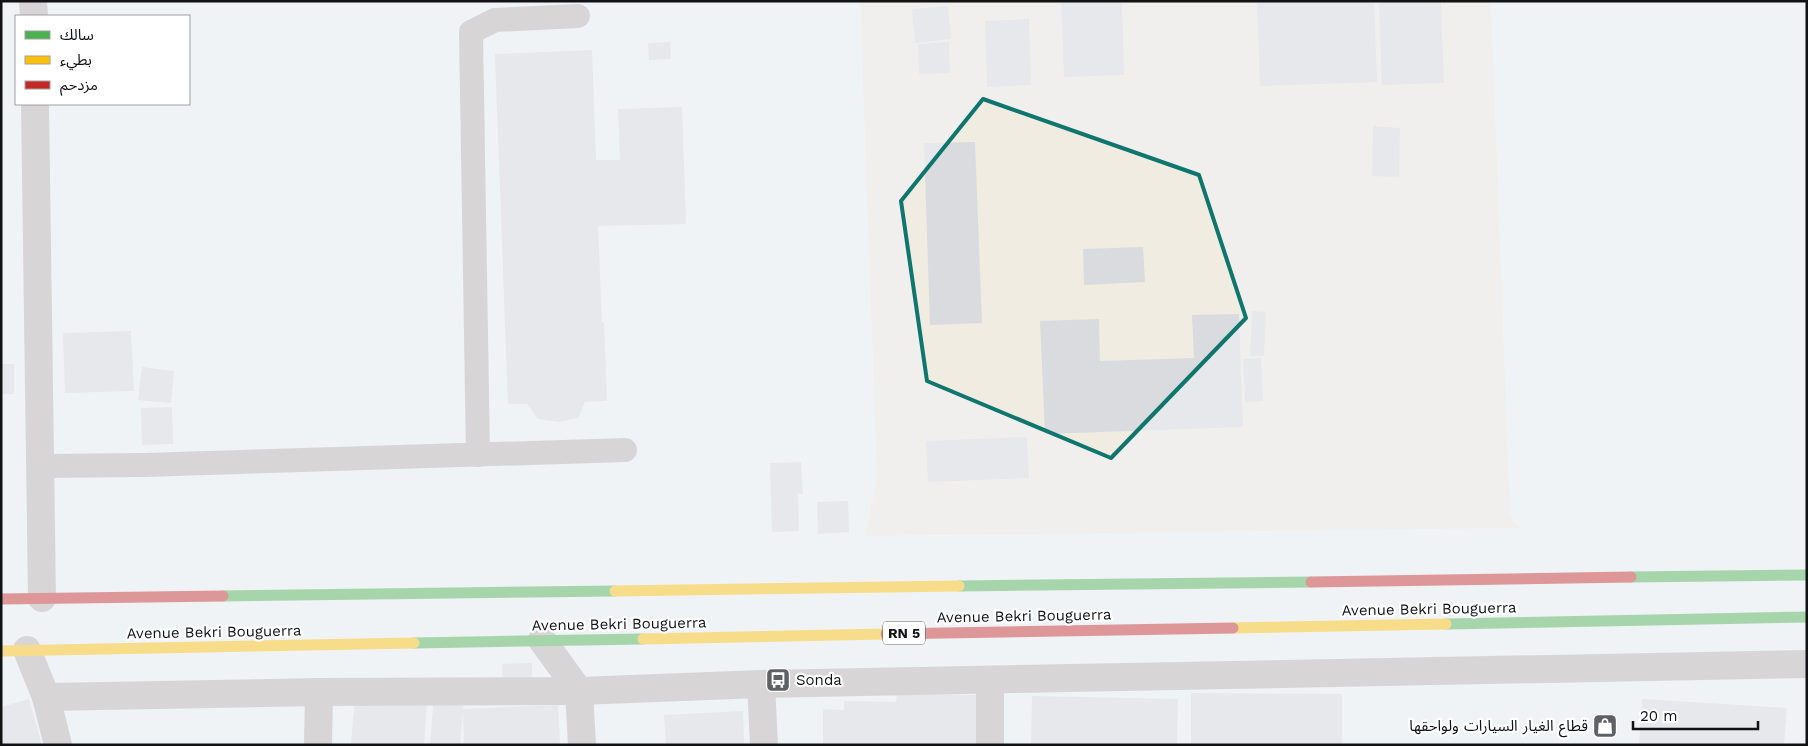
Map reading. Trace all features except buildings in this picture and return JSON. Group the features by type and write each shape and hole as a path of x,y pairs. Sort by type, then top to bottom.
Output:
{"highway":[{"name":"Avenue Bekri Bouguerra","path":"1,599 1807,575"},
{"name":"Avenue Bekri Bouguerra","path":"14,650 1807,617"}],"street":[{"path":"33,1 34,15"},
{"path":"35,105 42,598"},
{"path":"542,640 579,691 582,745"},
{"path":"14,650 46,698 58,745"},
{"path":"46,698 318,692 579,691 761,684 1807,664"},
{"path":"990,680 990,745"},
{"path":"761,684 764,745"},
{"path":"318,692 318,745"}],"lane":[{"path":"478,455 471,32 495,20 578,16"},
{"path":"40,466 144,465 625,450"}],"highlighted area":[{"path":"983,99 1199,175 1246,318 1111,458 927,381 901,201"}],"shaded area":[{"path":"860,1 1491,1 1510,513 1515,523 1521,528 865,536 877,477"}],"traffic: fast":[{"path":"1631,577 1807,575"},
{"path":"959,586 1311,582"},
{"path":"223,596 615,591"},
{"path":"1446,624 1807,617"},
{"path":"414,643 643,639"}],"traffic: slow":[{"path":"615,591 959,586"},
{"path":"1233,628 1446,624"},
{"path":"643,639 886,634"},
{"path":"1,651 414,643"}],"traffic: jam":[{"path":"1311,582 1631,577"},
{"path":"1,599 223,596"},
{"path":"886,634 1233,628"}],"place":[{"name":"Sonda","path":"778,680"},
{"name":"قطاع الغيار السيارات ولواحقها","path":"1605,726"}]}
